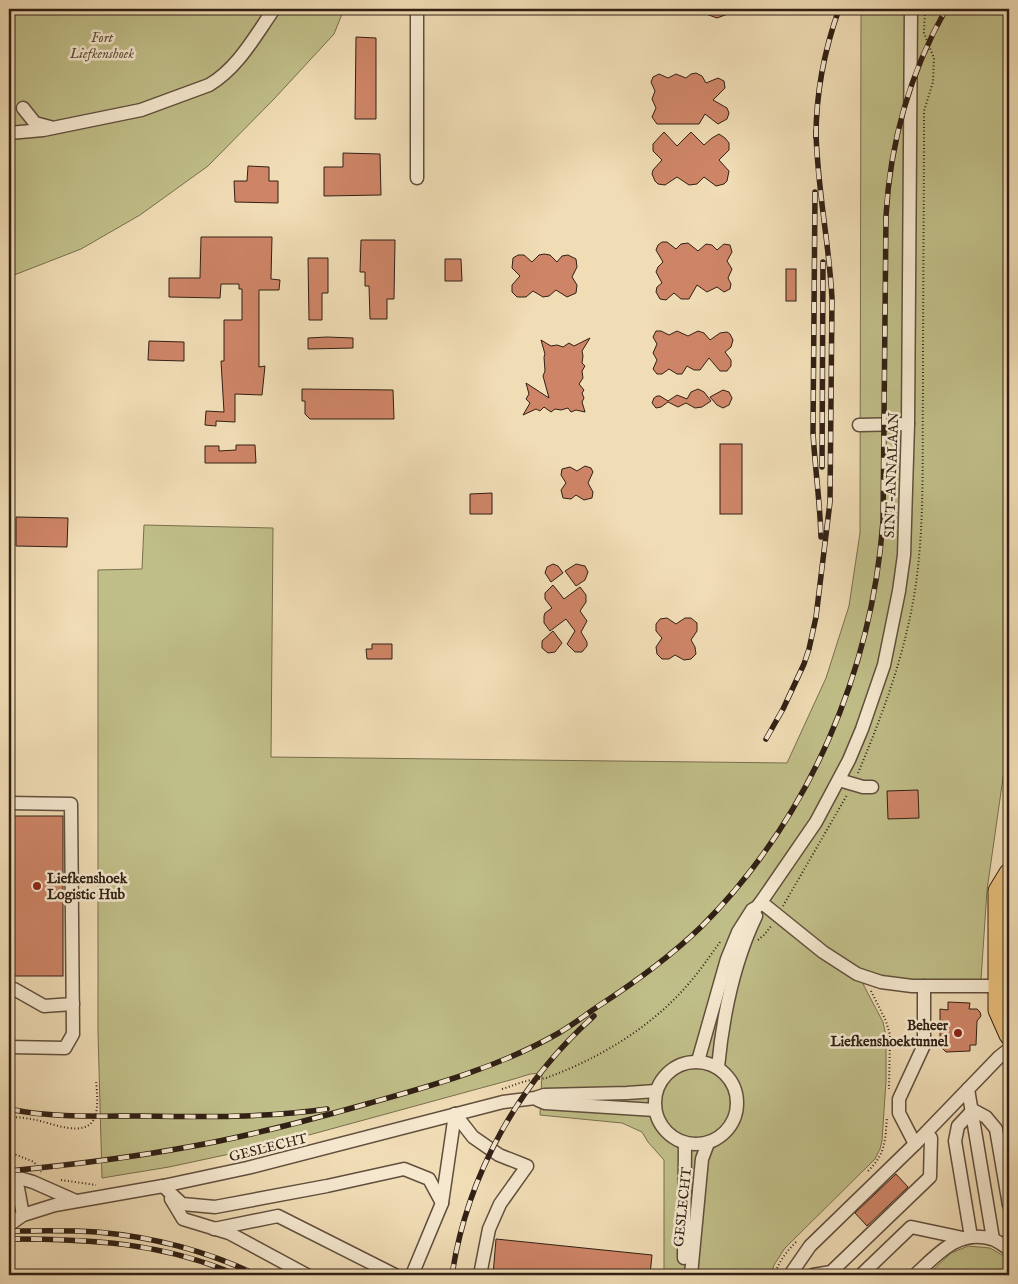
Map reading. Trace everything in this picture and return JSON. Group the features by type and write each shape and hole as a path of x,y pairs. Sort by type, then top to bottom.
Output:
{"highway":[{"path":"1009,873 998,891 1004,986 998,1010 1009,1035"}],"street":[{"path":"9,133 79,124 141,110 209,85 219,79 233,66 274,9"},
{"path":"416,9 417,178"},
{"name":"SINT-ANNALAAN","path":"698,1061 727,959 742,934 752,910 759,904 816,822 839,780 862,730 884,665 893,625 904,555 908,424 911,9"},
{"path":"24,108 35,123 42,126 55,127"},
{"path":"859,425 908,424"},
{"path":"839,780 862,787 872,787"},
{"path":"9,803 71,804 73,1004 73,1034 65,1048 9,1047"},
{"path":"759,904 778,915 823,952 856,974 881,982 924,986 1004,986"},
{"name":"SINT-ANNALAAN","path":"718,1067 721,1032 742,934"},
{"path":"915,1144 899,1113 899,1099 924,1044 924,986"},
{"path":"9,989 14,989 44,1006 73,1004"},
{"path":"793,1274 810,1246 1009,1049"},
{"path":"698,1061 718,1067 728,1076 735,1088 738,1101 736,1115 730,1127 720,1137 708,1143 685,1143 674,1138 665,1131 659,1122 655,1110 656,1091 662,1078 672,1069 684,1063 698,1061"},
{"path":"968,1088 993,1239"},
{"name":"GESLECHT","path":"9,1225 39,1209 247,1168 510,1101 536,1098 544,1095 656,1091"},
{"name":"GESLECHT","path":"536,1098 545,1103 655,1110"},
{"path":"973,1110 986,1117 996,1129 1009,1205"},
{"path":"967,1237 955,1141 958,1126 973,1110"},
{"path":"412,1275 442,1203 455,1114"},
{"path":"455,1114 473,1137 499,1155 527,1166 500,1204 489,1230 480,1275"},
{"path":"813,1275 831,1272 930,1178 931,1138 926,1132"},
{"name":"GESLECHT","path":"684,1275 685,1143"},
{"name":"GESLECHT","path":"691,1275 702,1159 708,1143"},
{"path":"163,1186 182,1204 215,1207 404,1169 429,1179 442,1203"},
{"path":"9,1176 33,1182 76,1201"},
{"path":"9,1176 18,1188 23,1216"},
{"path":"163,1186 183,1219 229,1233 307,1275"},
{"path":"214,1229 278,1216 395,1275"},
{"path":"861,1275 911,1227 967,1237 993,1239 1009,1249"},
{"path":"916,1275 946,1246 967,1237"}],"path":[{"path":"498,1090 531,1080 543,1079 567,1070 622,1041 653,1018 679,994 695,977 727,931 732,930 759,940 778,915 853,784 880,720 899,663 915,591 920,549 923,424 924,111 932,90 934,66 932,50 924,32 925,9"},
{"path":"866,977 886,1021 890,1035 889,1090"},
{"path":"9,1117 36,1120 68,1128 85,1128 94,1120 95,1116 97,1106 96,1080"},
{"path":"864,1175 878,1162 884,1150 888,1113"},
{"path":"9,1152 34,1162 44,1176"},
{"path":"54,1179 75,1183 102,1184"},
{"path":"775,1275 777,1267 788,1250 802,1237"}],"green space":[{"name":"Fort Liefkenshoek","path":"9,9 344,9 334,34 208,166 140,215 81,249 9,277"},
{"path":"861,9 1009,9 1009,736 987,890 981,980 862,978 864,986 883,1022 886,1036 886,1081 882,1141 875,1159 785,1248 774,1265 771,1275 664,1275 664,1160 642,1132 622,1123 540,1115 542,1073 530,1074 276,1144 169,1167 102,1178 98,1032 98,570 142,569 144,525 273,528 271,757 787,763 826,678 849,606 860,533"},
{"path":"968,1246 990,1248 1009,1259 1009,1275 928,1275 951,1253"}],"building":[{"path":"696,9 741,9 717,18"},
{"path":"356,37 376,38 376,119 355,119"},
{"path":"696,73 702,76 706,83 718,78 724,81 725,88 713,100 727,108 729,113 727,119 718,124 705,114 699,124 657,124 652,117 656,108 652,99 655,91 651,82 653,77 659,74 668,78 676,74 686,78"},
{"path":"664,132 677,146 691,132 704,145 719,134 725,138 729,143 729,150 719,160 729,171 727,181 716,186 704,177 697,184 689,185 677,177 665,185 658,184 652,174 653,170 662,160 653,151 653,144"},
{"path":"343,153 380,154 381,195 324,196 324,167 343,167"},
{"path":"248,166 269,167 269,181 278,181 278,203 235,202 234,181 247,181"},
{"path":"201,237 272,237 271,279 280,280 279,290 259,290 259,367 265,366 262,395 235,394 235,422 216,421 216,426 205,425 206,411 224,412 221,361 224,361 224,320 242,320 242,289 239,289 239,284 221,284 220,298 169,297 169,278 200,278"},
{"path":"361,240 395,240 394,299 387,299 387,319 370,319 369,286 365,286 365,272 360,272"},
{"path":"662,242 667,242 676,249 681,244 688,243 698,251 706,244 712,245 717,250 724,244 730,245 732,252 727,261 732,269 728,278 731,284 730,289 724,292 717,287 707,292 697,285 689,299 681,299 674,293 666,300 660,299 656,292 657,287 662,283 656,272 663,262 656,250"},
{"path":"518,255 524,255 532,262 539,255 550,255 557,262 562,256 568,255 576,259 577,267 572,277 577,285 576,293 567,297 556,290 549,296 543,297 533,291 526,297 517,297 512,292 512,285 520,276 512,268 513,258"},
{"path":"308,258 328,258 328,293 322,293 322,320 309,320"},
{"path":"445,259 461,259 462,281 445,281"},
{"path":"786,269 796,269 796,301 786,301"},
{"path":"656,331 669,335 677,331 688,336 698,331 704,333 710,340 720,333 727,332 733,340 731,347 725,352 731,360 731,366 727,371 720,371 709,358 700,370 694,370 687,366 682,374 677,374 669,369 662,374 657,374 653,369 657,360 653,353 657,344 653,337"},
{"path":"308,338 353,338 353,348 308,349"},
{"path":"590,338 582,351 582,363 585,366 582,371 583,378 579,384 584,390 582,402 585,412 576,410 571,412 568,408 555,409 551,412 544,407 540,411 536,409 523,415 530,403 526,399 529,394 526,383 549,398 543,376 545,371 545,354 541,340 551,346 563,347 569,343 574,346"},
{"path":"149,341 184,342 184,361 148,360"},
{"path":"302,389 393,390 394,419 310,419 305,414 305,401 302,401"},
{"path":"698,389 704,392 711,401 702,407 695,408 686,403 678,407 668,402 656,408 652,403 657,396 668,401 677,395 687,399 691,392"},
{"path":"723,390 729,392 732,398 729,405 723,408 717,405 710,397"},
{"path":"720,444 742,444 742,514 720,514"},
{"path":"236,445 255,445 256,463 205,463 205,446 219,446 219,451 236,450"},
{"path":"585,466 591,468 593,472 588,483 593,492 592,498 584,500 576,495 571,499 563,498 561,490 566,483 561,475 562,469 570,467 577,471"},
{"path":"492,493 492,514 470,514 470,494"},
{"path":"16,517 68,518 67,547 16,546"},
{"path":"553,564 558,566 563,573 551,582 545,573 547,567"},
{"path":"576,564 585,566 588,572 585,580 576,586 565,571"},
{"path":"553,585 564,599 580,587 586,595 586,602 580,611 587,621 581,632 587,642 587,646 582,652 575,652 567,644 575,631 566,619 550,631 544,623 545,613 552,608 545,599 545,593"},
{"path":"667,618 676,624 685,618 691,618 697,623 697,631 691,640 696,654 691,659 684,660 675,655 669,659 662,659 657,654 656,647 662,638 656,631 656,624 660,619"},
{"path":"553,631 562,643 555,652 548,653 542,648 542,641"},
{"path":"372,644 392,644 392,659 367,659 366,649 372,649"},
{"path":"918,790 919,818 888,819 887,791"},
{"name":"Liefkenshoek Logistic Hub","path":"9,816 63,816 63,976 9,976"},
{"name":"Beheer Liefkenshoektunnel","path":"948,1002 970,1003 969,1009 977,1009 980,1012 981,1016 977,1021 976,1045 970,1045 970,1051 946,1052 940,1046 940,1009 948,1010"},
{"path":"896,1174 908,1187 867,1226 855,1213"},
{"path":"496,1239 652,1255 650,1275 493,1275"}],"railway":[{"path":"816,137 817,104 822,72 839,9"},
{"path":"9,1171 121,1158 234,1138 394,1096 489,1066 557,1034 638,979 702,926 740,884 774,839 803,790 828,740 849,687 865,633 876,577 883,521 886,216 888,188 897,135 912,83 933,33 946,9"},
{"path":"766,739 783,709 809,649 816,617 830,502 832,298 818,173 816,131"},
{"path":"815,192 813,433 821,537"},
{"path":"822,467 823,262"},
{"path":"452,1275 459,1238 470,1202 500,1133 542,1071 567,1042 594,1016"},
{"path":"9,1109 75,1116 211,1117 280,1114 327,1109"},
{"path":"9,1231 86,1231 139,1237 199,1252 257,1275"},
{"path":"9,1239 97,1242 153,1249 181,1255 237,1275"}],"place":[{"name":"Liefkenshoek Logistic Hub","path":"37,886"},
{"name":"Beheer Liefkenshoektunnel","path":"958,1033"}]}
